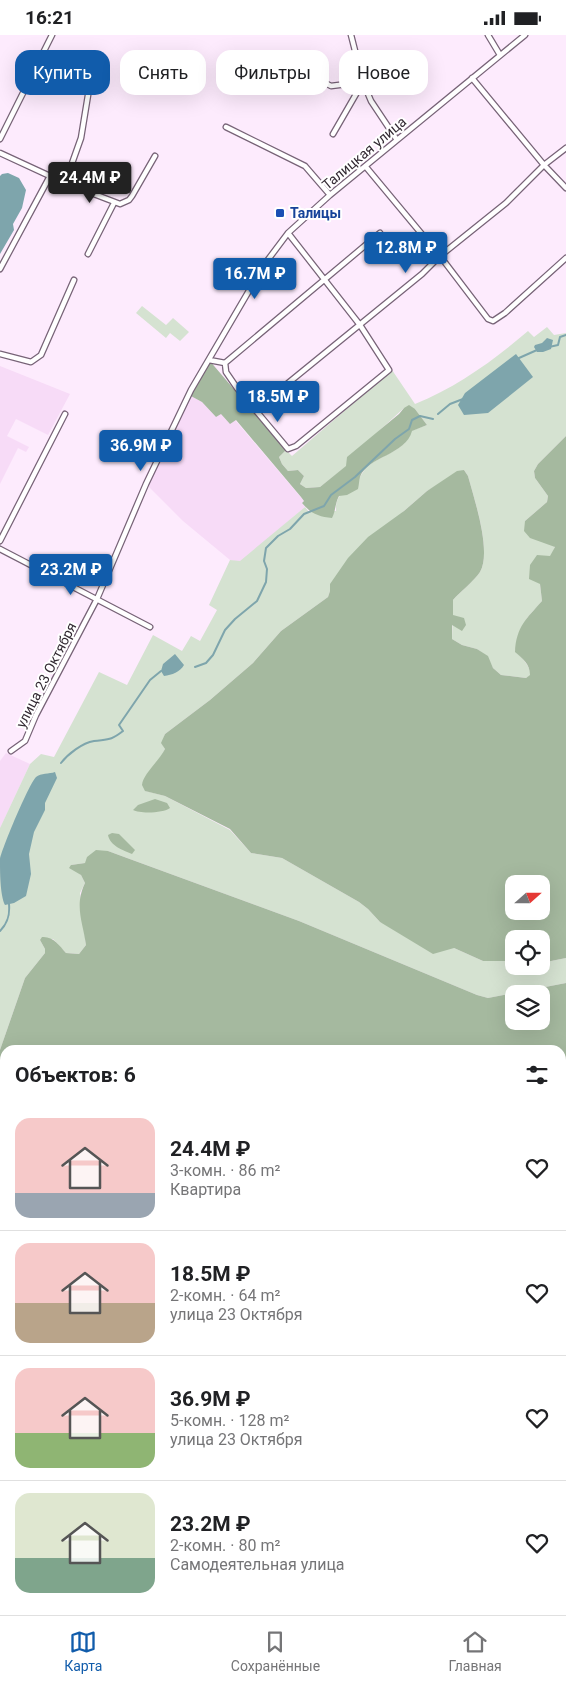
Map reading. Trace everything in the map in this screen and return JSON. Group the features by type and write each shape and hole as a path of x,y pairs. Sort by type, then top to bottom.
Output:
{"street":[{"path":"0,139 52,35"},
{"path":"351,35 355,50"},
{"path":"488,35 500,55"},
{"name":"Талицкая улица","path":"209,360 264,265 288,233 397,139 525,35"},
{"path":"472,78 544,165 566,188"},
{"path":"65,183 81,138 88,95"},
{"path":"333,134 355,95"},
{"path":"369,95 397,139"},
{"path":"226,127 305,166 330,195"},
{"path":"254,410 422,274 440,256 506,203 544,165 566,148"},
{"path":"0,153 50,177 114,203 123,204 128,200 155,156"},
{"path":"366,167 440,256 488,319 493,321 505,313 566,258"},
{"path":"0,269 50,177"},
{"path":"88,254 114,203"},
{"path":"225,363 226,372 236,388 288,449 296,446 389,370 360,325 288,233"},
{"path":"225,363 380,233"},
{"path":"0,354 31,362 41,355 74,280"},
{"path":"209,360 225,363"},
{"name":"улица 23 Октября","path":"11,751 25,741 36,715 97,599 152,470 191,390 209,360"},
{"path":"0,541 64,414"},
{"path":"0,549 150,627"}],"shaded area":[{"path":"8,173 19,178 26,190 22,208 13,224 14,230 0,254 0,176"},
{"path":"142,306 166,325 173,318 189,332 180,341 170,333 166,338 136,313"},
{"path":"547,327 554,335 566,333 566,436 538,464 534,471 535,478 548,496 547,502 525,521 555,547 540,584 542,601 527,618 515,651 527,665 531,675 526,678 501,675 493,668 487,656 477,649 462,645 452,639 453,600 480,572 484,551 478,511 468,476 464,470 427,491 404,511 330,591 328,597 281,631 253,663 210,700 165,734 162,743 165,749 146,791 165,796 230,830 251,853 282,858 359,902 380,922 454,948 483,961 505,961 505,975 550,975 550,961 566,958 566,983 550,986 505,985 505,995 488,998 477,995 299,921 108,851 85,863 71,865 81,875 85,883 80,893 86,945 79,954 66,953 53,939 40,940 45,953 25,978 2,1045 0,1045 0,828 30,764 41,754 54,757 99,672 127,685 153,635 182,651 191,636 200,641 217,610 209,605 230,560 240,561 305,507 309,512 336,511 340,495 360,477 366,468 398,448 408,438 411,431 427,425 415,409 404,408 380,430 347,466 320,487 306,488 300,484 304,476 298,470 288,471 279,457 286,450 292,456 392,370 415,404 446,389 474,372 528,331 534,337"},
{"path":"547,338 553,340 551,349 537,352 534,347 535,345 542,343"},
{"path":"516,354 533,377 488,413 464,415 458,405 465,393"},
{"path":"209,360 286,450 279,457 282,464 288,471 298,470 304,476 300,484 306,488 320,487 346,466 347,457 409,405 415,409 427,425 412,431 408,439 395,451 364,470 360,477 358,489 347,495 339,496 332,518 323,517 312,512 302,503 304,501 301,497 236,420 230,424 221,414 216,417 202,402 189,395"},
{"path":"0,366 70,394 48,435 16,419 7,436 29,447 26,452 18,448 0,484"},
{"path":"189,395 202,402 216,417 221,413 226,420 235,420 304,501 302,503 305,507 240,562 230,560 183,521 146,484"},
{"path":"566,436 566,958 550,961 550,930 505,930 505,961 483,961 454,948 433,954 380,922 359,902 282,858 251,853 230,829 165,796 145,791 142,785 143,781 165,749 161,743 165,734 210,700 253,663 281,631 328,597 330,584 348,558 368,537 404,511 427,491 457,471 464,470 468,476 481,525 484,552 480,572 453,600 453,615 464,618 466,625 462,631 452,625 452,639 462,645 477,649 488,656 493,668 501,675 526,678 530,675 527,665 515,652 523,623 542,601 540,584 529,579 530,565 537,555 550,556 555,547 530,538 524,531 525,521 547,502 548,496 535,478 534,471 538,464"},
{"path":"175,654 184,665 176,673 164,676 161,671 163,664"},
{"path":"6,753 30,764 0,828 0,761"},
{"path":"55,772 57,778 34,832 29,854 31,874 26,896 14,903 5,905 1,889 0,859 6,842 22,803 36,777"},
{"path":"155,799 167,803 170,808 152,812 133,810 138,805"},
{"path":"112,833 119,834 135,850 132,854 111,842 108,835"},
{"path":"96,850 108,851 299,921 477,995 488,998 505,995 505,1030 550,1030 550,986 566,983 566,1045 2,1045 25,978 45,953 40,940 42,937 53,940 66,953 79,954 86,945 80,914 80,899 85,883 81,875 69,868 71,865 85,863 87,857"}],"waterway":[{"path":"549,347 558,345 560,337 566,335"},
{"path":"519,358 537,350"},
{"path":"438,414 450,404 463,399"},
{"path":"195,667 206,663 213,655 225,630 257,601 266,582 267,569 264,561 266,548 278,536 290,529 304,514 324,506 331,495 355,477 395,439 409,429 412,420 420,416 433,419"},
{"path":"61,763 80,746 94,741 109,739 123,731 119,725 150,680 161,671"},
{"path":"0,931 8,919 9,904"}],"place":[{"name":"Талицы","path":"280,213"}]}
